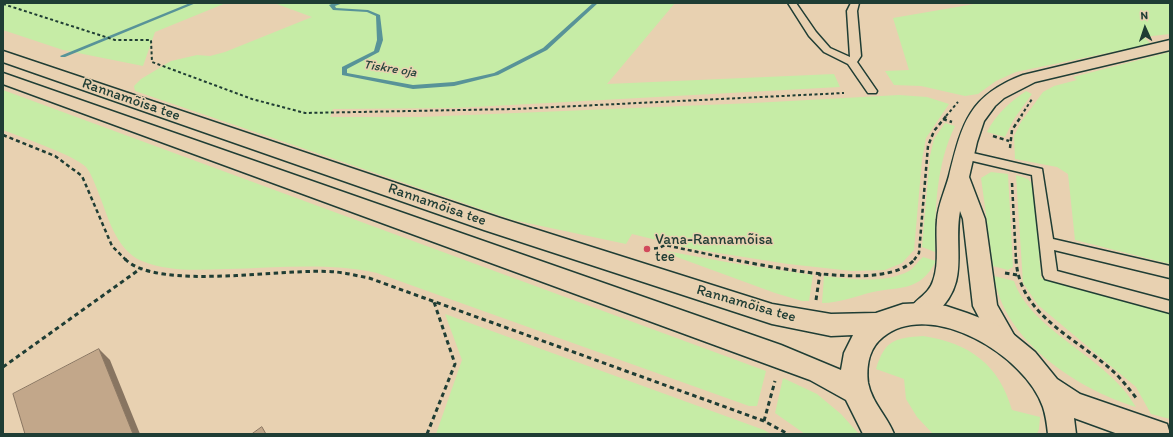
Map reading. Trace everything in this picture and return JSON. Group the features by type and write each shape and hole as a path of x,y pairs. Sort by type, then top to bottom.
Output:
{"street":[{"path":"919,313 932,304 941,293 947,277 948,218 968,137 981,110 999,94 1019,82 1046,73 1170,45"},
{"name":"Rannamõisa tee","path":"3,56 492,224 772,314 831,326 879,324"},
{"name":"Rannamõisa tee","path":"3,78 781,357 819,372 856,391"},
{"path":"961,166 974,219 985,306 1005,342"},
{"path":"880,434 867,417 856,391 854,363 862,340 879,324 891,318 919,313 948,317 969,324 1005,342 1029,364 1048,388 1062,420 1062,434"},
{"path":"1048,388 1082,408 1157,434"}],"lane":[{"path":"792,3 805,25 822,44 837,56 852,62 872,91"},
{"path":"852,62 856,56 852,11 855,3"},
{"path":"961,166 1038,172 1050,275 1170,307"},
{"path":"1046,243 1170,272"}],"path":[{"path":"3,4 115,40 151,40 152,62 252,99 305,113 515,109 844,93"},
{"path":"647,249 659,248 665,245 731,260 820,273 881,274 906,268 913,262 919,253 928,146 937,127 958,102"},
{"path":"3,135 59,158 74,167 82,176 112,246 130,264 141,269 165,274 193,276 335,272 369,278 764,420 788,434"},
{"path":"3,367 141,269"},
{"path":"427,434 455,364 434,302"}],"green space":[{"path":"3,3 226,3 155,32 143,66 63,50 3,30"},
{"path":"274,3 675,3 607,84 834,74 840,87 456,108 333,109 330,117 421,117 753,103 899,95 927,97 949,104 926,138 922,160 914,250 902,263 885,270 852,271 788,264 693,249 632,234 626,244 513,220 135,91 134,86 141,79 171,61 197,55 210,56 225,52 312,17"},
{"path":"980,3 1170,3 1170,34 1144,37 1151,44 1016,72 996,81 978,94 965,96 921,86 894,85 885,71 909,70 893,18"},
{"path":"1170,52 1170,264 1075,240 1068,174 1057,167 1015,159 1014,136 1021,122 1043,92 1054,86 1077,80 1073,77"},
{"path":"3,90 766,371 757,406 749,406 377,273 321,267 184,270 152,265 142,261 133,256 125,248 113,230 97,189 86,167 59,152 3,130"},
{"path":"1026,91 1032,94 1014,119 1005,137 987,132 1004,109"},
{"path":"945,123 955,126 940,172 935,220 935,252 922,247 930,156 934,139"},
{"path":"991,172 1008,174 1013,267 1008,270 993,266 981,178"},
{"path":"1016,175 1028,179 1034,186 1041,278 1170,313 1170,419 1151,414 1136,387 1038,305 1023,283"},
{"path":"666,251 732,263 813,275 809,301 802,301 775,293 674,256"},
{"path":"923,257 936,261 930,271 916,283 901,288 873,292 842,301 822,303 824,276 868,280 889,278 909,271"},
{"path":"994,276 1014,281 1023,299 1036,315 1108,373 1123,389 1136,407 1091,388 1068,375 1047,360 1028,342 1012,322 1001,300"},
{"path":"445,314 764,430 771,434 436,434 462,360"},
{"path":"923,336 954,344 968,350 980,358 999,380 1012,410 1040,417 1037,434 933,434 917,417 906,399 904,379 876,369 883,352 892,342 905,338"},
{"path":"783,378 817,394 841,414 859,434 805,434 775,413"}],"building":[{"path":"99,349 133,434 25,434 13,394"},
{"path":"262,427 266,434 252,434"}],"waterway":[{"path":"63,56 194,3"},
{"name":"Tiskre oja","path":"341,3 331,5 335,9 368,11 378,15 380,40 376,52 344,68 344,74 413,87 454,84 496,74 545,49 596,3"}],"place":[{"name":"Vana-Rannamõisa tee","path":"647,249"}]}
